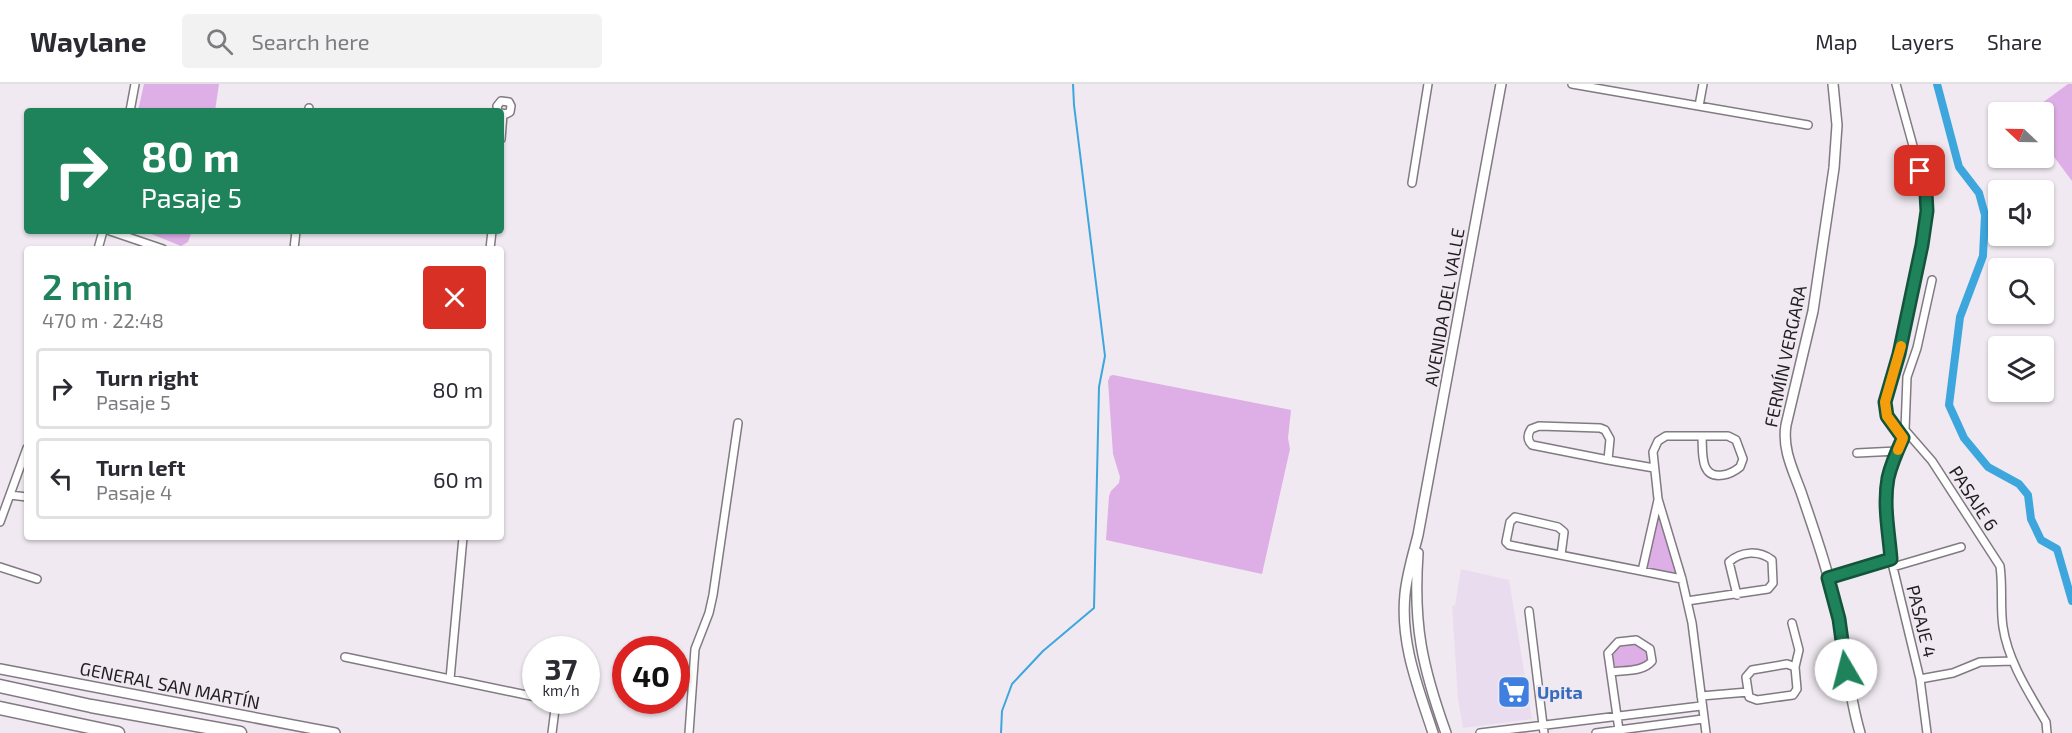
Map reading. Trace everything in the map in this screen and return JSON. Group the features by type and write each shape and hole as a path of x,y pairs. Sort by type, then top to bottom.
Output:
{"highway":[{"path":"0,686 81,704 240,733"},
{"path":"0,708 118,733"}],"street":[{"path":"131,108 135,84"},
{"path":"1412,183 1428,84"},
{"name":"AVENIDA DEL VALLE","path":"1433,733 1410,661 1405,633 1405,592 1418,535 1501,84"},
{"path":"1572,84 1608,87 1808,125"},
{"path":"1699,106 1703,84"},
{"name":"FERMÍN VERGARA","path":"1833,84 1837,125 1834,168 1813,310 1784,438 1813,527 1839,619 1849,690 1860,733"},
{"path":"1896,84 1926,193 1927,211 1899,354 1885,402 1887,416 1903,438"},
{"path":"119,234 154,246"},
{"path":"1905,430 1907,377 1917,348 1932,280"},
{"path":"689,733 695,648 709,613 713,595 738,423"},
{"path":"1608,460 1610,439 1605,430 1539,426 1531,429 1528,434 1529,442 1535,446 1608,460 1654,468"},
{"name":"PASAJE 4","path":"1905,430 1889,476 1886,503 1892,563 1920,679 1927,733"},
{"name":"PASAJE 6","path":"1905,430 1932,461 2000,566 2002,583 2000,600 2004,630 2013,661 2046,722 2047,733"},
{"path":"1702,436 1704,468 1709,473 1715,476 1725,475 1740,467 1743,459 1736,440 1728,436 1676,435 1666,436 1658,441 1653,452 1658,499 1687,601 1706,733"},
{"path":"1857,453 1897,451"},
{"path":"0,522 24,455"},
{"path":"10,495 24,497"},
{"path":"1642,571 1658,499"},
{"path":"1561,555 1564,532 1558,527 1515,517 1510,522 1506,542 1509,545 1682,579"},
{"name":"AVENIDA DEL VALLE","path":"1418,535 1415,589 1419,641 1429,684 1446,733"},
{"path":"450,679 464,540"},
{"path":"1828,578 1961,547"},
{"path":"1687,601 1737,595 1768,589 1773,583 1772,560 1760,553 1734,557 1729,562 1737,595"},
{"path":"0,567 37,579"},
{"path":"1529,611 1543,729"},
{"path":"1792,623 1798,650 1794,667 1797,689 1793,695 1757,700 1749,697 1746,677 1752,670 1787,664 1794,667"},
{"path":"1611,672 1648,666 1652,660 1650,649 1636,640 1618,642 1608,653 1619,730"},
{"path":"345,657 522,694"},
{"name":"PASAJE 4","path":"1920,679 1962,670 1980,662 2013,661"},
{"name":"GENERAL SAN MARTÍN","path":"0,669 334,733"},
{"path":"1701,696 1748,692"},
{"path":"1480,733 1543,729 1616,716 1701,706"},
{"path":"552,733 554,714"},
{"path":"1596,733 1703,719"}],"shaded area":[{"path":"144,84 219,84 215,108 139,108"},
{"path":"2068,84 2072,84 2072,181 2054,157 2054,102 2044,102"},
{"path":"151,234 191,234 188,242 181,246"},
{"path":"1113,375 1291,410 1288,438 1290,449 1262,574 1106,540 1109,496 1119,483 1120,477 1113,454 1108,381"},
{"path":"1659,514 1676,574 1646,568"},
{"path":"1461,569 1509,580 1532,719 1463,728 1458,700 1452,606 1455,605"},
{"path":"1639,644 1650,653 1650,659 1639,666 1616,667 1612,658 1615,647"}],"waterway":[{"path":"1001,733 1002,711 1012,684 1043,651 1094,608 1099,387 1105,356 1073,84"},
{"path":"1937,84 1959,167 1979,193 1985,215 1983,256 1960,317 1949,405 1964,438 1988,467 2019,484 2028,495 2031,519 2041,540 2057,549 2072,601"}],"slow traffic":[{"path":"1898,450 1903,438 1887,416 1885,402 1901,346"}],"place":[{"name":"Upita","path":"1514,692"}],"route":[{"path":"1846,670 1839,619 1828,578 1891,559 1887,489 1889,476 1903,438 1887,416 1885,402 1899,354 1922,245 1927,211 1926,193 1920,171"}]}
